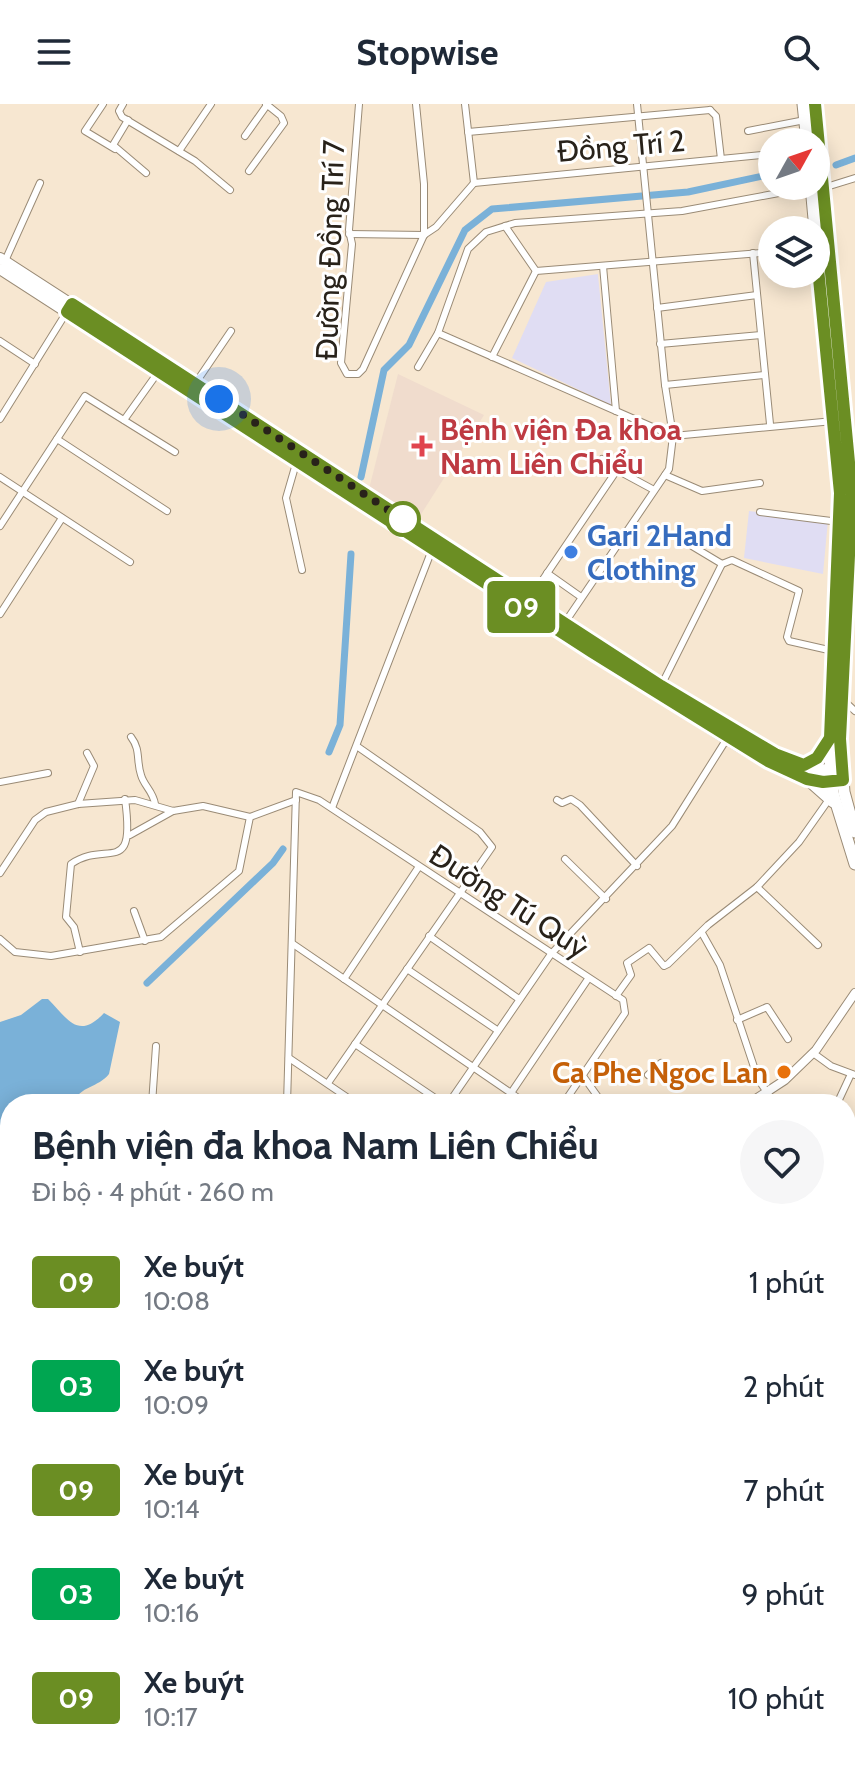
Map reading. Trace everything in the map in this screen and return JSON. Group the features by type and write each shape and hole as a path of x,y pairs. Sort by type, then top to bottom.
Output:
{"highway":[{"path":"803,104 806,128"},
{"path":"816,104 816,128"},
{"path":"824,288 838,420 840,493 830,738 837,775 854,829"},
{"path":"826,288 842,405 838,420 852,494 852,556 837,775 838,811"},
{"path":"804,765 817,758 830,738"},
{"path":"807,779 830,798 838,811 855,864"}],"main road":[{"path":"2,263 159,371 297,460 387,512 523,608 728,737 768,761 807,779 837,775"},
{"path":"70,308 195,384 387,512 661,686 775,754 837,775"}],"street":[{"path":"103,104 85,131 146,173"},
{"path":"123,104 119,115 179,151 230,190"},
{"path":"179,151 211,104"},
{"path":"245,136 266,104 281,116 284,123 249,171"},
{"name":"Đường Đồng Trí 7","path":"359,104 343,371 358,374 365,364 424,235"},
{"path":"416,104 424,184 424,235"},
{"path":"349,234 424,235 436,227 474,183 465,104"},
{"path":"564,624 665,475 673,436 660,344 637,104"},
{"path":"468,132 638,117 710,107 716,116 721,159"},
{"path":"115,149 115,141 128,120"},
{"path":"748,131 805,120"},
{"name":"Đồng Trí 2","path":"474,183 758,155"},
{"path":"830,184 855,178"},
{"path":"2,263 40,183"},
{"path":"418,367 438,333 468,249 477,238 505,226 758,195"},
{"path":"505,226 536,271"},
{"path":"753,253 770,424"},
{"path":"536,271 758,253"},
{"path":"603,266 616,411"},
{"path":"492,357 536,271"},
{"path":"657,308 757,295"},
{"path":"0,419 70,308"},
{"path":"195,384 231,331"},
{"path":"438,333 673,436 770,424 838,420"},
{"path":"660,344 761,335"},
{"path":"0,341 35,364"},
{"path":"124,420 159,371"},
{"path":"665,385 765,375"},
{"path":"0,526 85,396 175,452"},
{"path":"842,405 855,404"},
{"path":"57,439 167,511"},
{"path":"602,459 654,490"},
{"path":"297,460 286,498 302,570"},
{"path":"528,601 617,470"},
{"path":"665,475 702,491 760,483"},
{"path":"0,477 130,562"},
{"path":"760,512 839,522"},
{"path":"0,614 62,518"},
{"path":"692,546 722,564"},
{"path":"332,808 433,547"},
{"path":"661,686 722,564 732,560 799,591 787,637 789,641 833,651"},
{"path":"547,573 581,597"},
{"path":"842,700 855,711"},
{"path":"131,737 139,747 140,774 152,790 155,804"},
{"path":"453,1094 551,954 672,826 728,737"},
{"path":"328,1083 429,936 489,856 492,847 488,838 358,747"},
{"path":"78,804 94,766 87,753"},
{"path":"0,782 48,773"},
{"name":"Đường Tú Quỳ","path":"296,796 306,793 332,808 418,868 616,996"},
{"path":"80,952 74,927 66,917 71,864 77,860 113,855 130,835 173,811 203,806 250,817 296,796 287,1094"},
{"path":"570,1094 625,1013 626,1004 616,996 631,975 626,964 649,948 664,966 668,964 757,887 799,842 830,798"},
{"path":"125,799 130,835"},
{"path":"0,873 35,820 46,812 78,804 125,799 155,804 173,811"},
{"path":"557,800 573,799 637,866"},
{"path":"0,939 15,952 30,956 80,952 161,937 239,871 250,817"},
{"path":"565,859 606,899"},
{"path":"344,979 418,868"},
{"path":"757,887 818,945"},
{"path":"134,911 145,941"},
{"path":"702,933 720,965 758,1079 769,1094"},
{"path":"429,936 519,999"},
{"path":"293,944 511,1093 588,979"},
{"path":"407,969 497,1030"},
{"path":"763,1094 813,1053 855,993"},
{"path":"737,1020 767,1007 788,1039"},
{"path":"355,1044 431,1094"},
{"path":"153,1094 156,1046"},
{"path":"813,1053 831,1066 853,1075 843,1094"},
{"path":"289,1058 343,1094"},
{"path":"648,1075 661,1063"},
{"path":"583,1076 596,1094"}],"shaded area":[{"path":"598,274 611,405 512,358 546,282"},
{"name":"Bệnh viện Đa khoa Nam Liên Chiểu","path":"398,374 484,415 418,519 369,489"},
{"path":"749,511 828,520 823,574 744,558"}],"water":[{"path":"42,999 48,999 73,1024 87,1025 104,1013 120,1022 109,1074 79,1094 0,1094 0,1022 21,1015"}],"waterway":[{"path":"836,165 855,158"},
{"path":"361,477 384,370 409,345 465,230 492,209 688,192 758,177"},
{"path":"329,752 340,725 351,554"},
{"path":"147,983 273,863 283,849"}],"bus line":[{"name":"09","path":"815,104 825,216"},
{"name":"09","path":"820,288 840,493 830,738 817,758 804,765 775,754 661,686 72,304 67,312 657,694 768,761 807,779 823,782 843,780 840,739 852,494 830,270"}],"place":[{"name":"Bệnh viện Đa khoa Nam Liên Chiểu","path":"422,446"},
{"name":"Gari 2Hand Clothing","path":"571,552"},
{"name":"Ca Phe Ngoc Lan","path":"784,1072"}],"route":[{"path":"219,399 413,526 403,519"}]}
